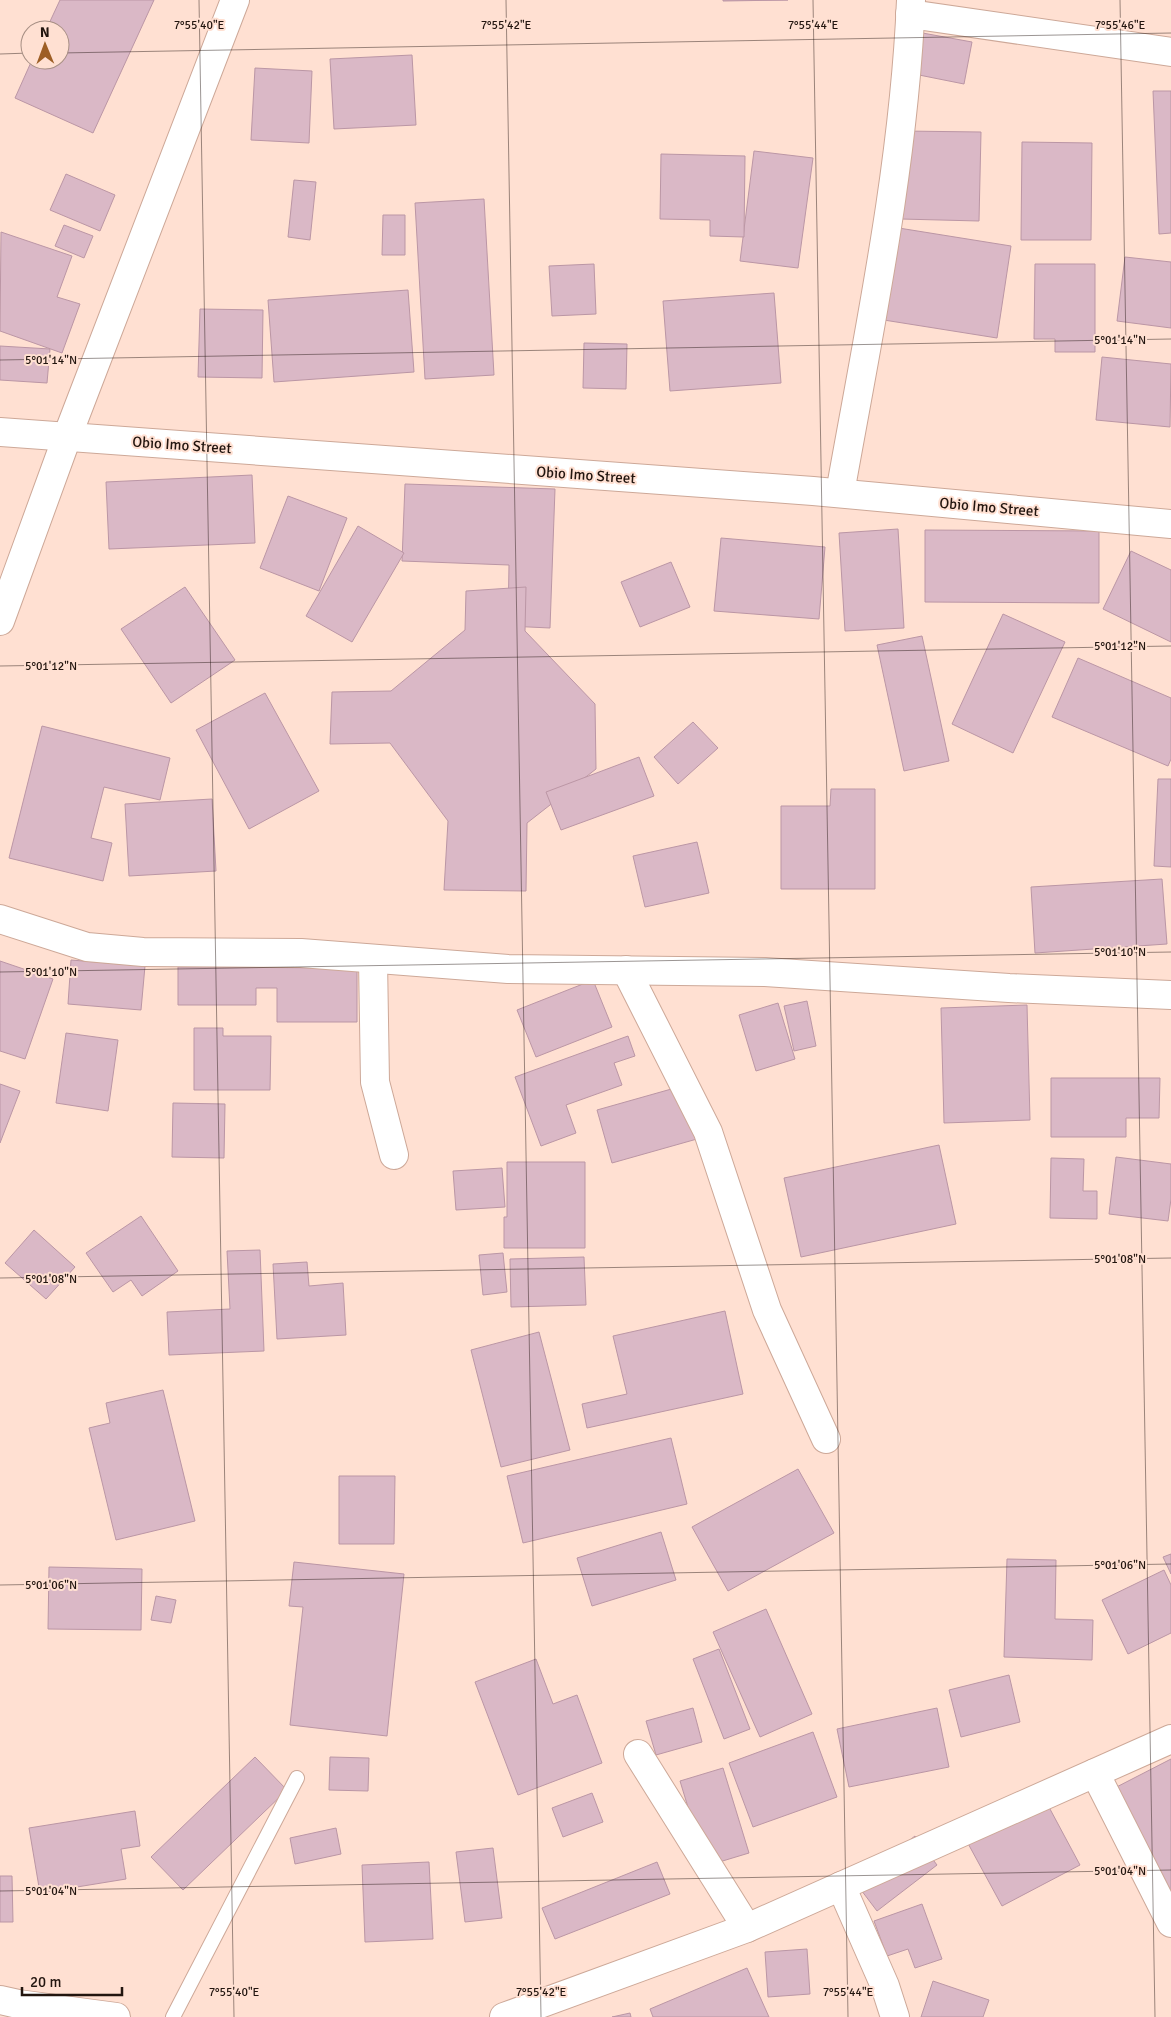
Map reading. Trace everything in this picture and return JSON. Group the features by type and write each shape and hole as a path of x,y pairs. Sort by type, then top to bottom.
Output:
{"street":[{"path":"0,621 67,437 235,0"},
{"path":"840,493 889,220 901,127 911,7 1171,52"},
{"name":"Obio Imo Street","path":"0,432 840,493 1171,524"},
{"path":"0,919 86,947 143,952 301,954 508,969 765,972 1009,988 1171,996"},
{"path":"372,959 375,1082 394,1155"},
{"path":"626,970 708,1132 767,1310 826,1439"},
{"path":"504,2017 747,1928 1171,1739"},
{"path":"638,1754 747,1928"},
{"path":"1095,1773 1171,1923"},
{"path":"841,1886 885,1986 895,2017"},
{"path":"0,2000 116,2017"}],"lane":[{"path":"172,2017 297,1778"}],"building":[{"path":"60,0 154,0 93,133 15,98 28,70 70,70 70,20 51,20"},
{"path":"723,0 788,0 723,1"},
{"path":"917,32 972,42 964,84 909,73"},
{"path":"412,55 416,125 334,129 330,59"},
{"path":"255,68 312,71 309,143 251,140"},
{"path":"1153,91 1171,91 1171,233 1159,234"},
{"path":"903,131 981,132 979,221 901,219"},
{"path":"1022,142 1092,143 1091,240 1021,240"},
{"path":"754,151 813,158 798,268 740,261"},
{"path":"661,154 745,156 744,237 710,236 710,220 660,219"},
{"path":"66,174 115,195 100,231 50,210"},
{"path":"294,180 316,182 310,240 288,237"},
{"path":"484,199 494,375 425,379 415,203"},
{"path":"383,215 405,215 405,255 382,255"},
{"path":"64,225 93,236 84,258 55,246"},
{"path":"880,225 1011,246 997,338 865,317"},
{"path":"1,232 72,256 57,297 80,304 62,353 0,331"},
{"path":"1125,257 1171,262 1171,328 1117,321"},
{"path":"594,264 596,314 552,316 549,266"},
{"path":"1035,264 1095,264 1095,352 1055,352 1055,339 1034,339"},
{"path":"408,290 414,372 274,382 268,300"},
{"path":"774,293 781,383 670,391 663,301"},
{"path":"200,309 263,310 262,378 198,377"},
{"path":"584,343 627,344 626,389 583,388"},
{"path":"0,346 50,349 47,383 0,380"},
{"path":"1102,357 1171,364 1170,427 1096,420"},
{"path":"252,475 255,543 109,549 106,482"},
{"path":"405,484 555,489 550,628 508,626 509,565 402,561"},
{"path":"288,496 347,518 319,591 260,568"},
{"path":"358,526 404,553 352,642 306,616"},
{"path":"898,529 904,628 845,631 839,533"},
{"path":"925,530 1099,531 1099,603 925,602"},
{"path":"721,538 825,547 819,619 714,611"},
{"path":"1131,551 1171,570 1171,642 1103,609"},
{"path":"671,562 690,607 640,627 621,582"},
{"path":"185,587 235,660 171,703 121,629"},
{"path":"526,587 525,631 595,704 596,769 527,823 526,891 444,890 448,821 390,743 330,744 332,692 391,691 465,630 466,591"},
{"path":"1003,614 1065,642 1013,753 952,724"},
{"path":"922,636 949,761 904,771 877,645"},
{"path":"1078,658 1171,698 1171,759 1168,766 1052,717"},
{"path":"265,693 319,791 249,829 196,730"},
{"path":"693,722 718,748 678,784 654,757"},
{"path":"42,726 170,758 160,800 104,787 91,838 112,843 103,881 9,858"},
{"path":"639,757 654,796 561,830 546,792"},
{"path":"1158,779 1171,779 1171,867 1154,866"},
{"path":"831,789 875,789 875,889 781,889 781,806 830,806"},
{"path":"212,799 216,871 129,876 125,804"},
{"path":"697,842 709,893 645,907 633,856"},
{"path":"1162,879 1167,944 1035,953 1031,887"},
{"path":"71,960 145,966 141,1010 68,1004"},
{"path":"0,961 53,979 25,1059 0,1051"},
{"path":"178,967 357,968 357,1022 277,1022 277,988 256,988 256,1005 178,1005"},
{"path":"593,980 612,1027 536,1057 517,1010"},
{"path":"807,1001 816,1046 794,1051 784,1006"},
{"path":"778,1003 795,1059 756,1071 739,1015"},
{"path":"1027,1005 1030,1120 944,1123 941,1008"},
{"path":"194,1028 223,1028 223,1036 271,1036 270,1090 194,1090"},
{"path":"66,1033 118,1040 108,1111 56,1103"},
{"path":"628,1036 635,1056 614,1063 622,1085 566,1105 576,1133 541,1146 515,1077"},
{"path":"1051,1078 1160,1078 1159,1118 1126,1118 1126,1137 1051,1137"},
{"path":"0,1084 20,1091 0,1143"},
{"path":"682,1086 697,1139 612,1163 597,1110"},
{"path":"173,1103 225,1104 224,1158 172,1157"},
{"path":"939,1145 956,1224 801,1257 784,1178"},
{"path":"1116,1157 1171,1164 1171,1199 1168,1221 1109,1214"},
{"path":"1051,1158 1084,1159 1083,1191 1097,1191 1097,1219 1050,1218"},
{"path":"507,1162 585,1162 585,1248 504,1248 504,1217 507,1217"},
{"path":"502,1168 505,1207 456,1210 453,1171"},
{"path":"141,1216 178,1271 142,1296 131,1280 113,1292 86,1253"},
{"path":"34,1230 75,1267 46,1299 5,1263"},
{"path":"260,1250 264,1351 169,1355 167,1312 230,1309 227,1251"},
{"path":"503,1253 507,1292 483,1295 479,1255"},
{"path":"584,1257 586,1305 511,1307 510,1259"},
{"path":"307,1262 309,1286 343,1283 346,1335 277,1339 273,1264"},
{"path":"725,1311 743,1394 587,1428 582,1404 627,1394 613,1336"},
{"path":"539,1332 570,1450 501,1467 471,1350"},
{"path":"163,1390 195,1521 116,1540 89,1428 110,1423 106,1403"},
{"path":"671,1438 687,1504 523,1543 507,1476"},
{"path":"798,1469 834,1533 728,1591 692,1527"},
{"path":"339,1476 395,1476 394,1544 339,1544"},
{"path":"661,1532 676,1580 592,1606 577,1558"},
{"path":"1171,1554 1171,1574 1163,1557"},
{"path":"1007,1559 1056,1560 1055,1619 1093,1620 1092,1660 1004,1657"},
{"path":"294,1562 404,1574 387,1736 290,1725 303,1607 289,1606"},
{"path":"49,1567 142,1569 141,1630 48,1629"},
{"path":"1164,1570 1171,1585 1171,1633 1128,1654 1102,1600"},
{"path":"156,1596 176,1600 171,1623 151,1620"},
{"path":"766,1609 812,1714 760,1737 713,1632"},
{"path":"719,1649 750,1729 724,1739 693,1659"},
{"path":"536,1659 553,1704 577,1695 602,1763 518,1795 475,1682"},
{"path":"1009,1675 1020,1722 961,1737 949,1690"},
{"path":"693,1708 702,1742 656,1755 646,1721"},
{"path":"937,1708 949,1767 849,1787 837,1729"},
{"path":"813,1732 837,1797 753,1827 729,1763"},
{"path":"255,1757 287,1790 183,1890 151,1857"},
{"path":"330,1757 369,1758 368,1791 329,1790"},
{"path":"1171,1759 1171,1891 1157,1899 1103,1794"},
{"path":"723,1768 749,1853 706,1866 680,1781"},
{"path":"592,1793 603,1822 563,1837 552,1808"},
{"path":"1043,1796 1080,1865 1002,1906 965,1838"},
{"path":"135,1811 140,1846 121,1849 126,1879 40,1893 29,1828"},
{"path":"336,1828 341,1854 295,1864 290,1838"},
{"path":"915,1836 937,1865 877,1911 855,1882"},
{"path":"493,1848 502,1918 465,1922 456,1852"},
{"path":"429,1862 433,1939 365,1942 362,1865"},
{"path":"657,1862 670,1894 555,1939 542,1908"},
{"path":"0,1876 12,1876 13,1922 0,1922"},
{"path":"922,1904 942,1959 915,1968 908,1949 887,1956 874,1921"},
{"path":"807,1949 810,1994 768,1997 765,1952"},
{"path":"747,1968 769,2017 653,2017 650,2009"},
{"path":"933,1981 989,2000 983,2017 921,2017"},
{"path":"630,2013 631,2017 612,2017"}]}
